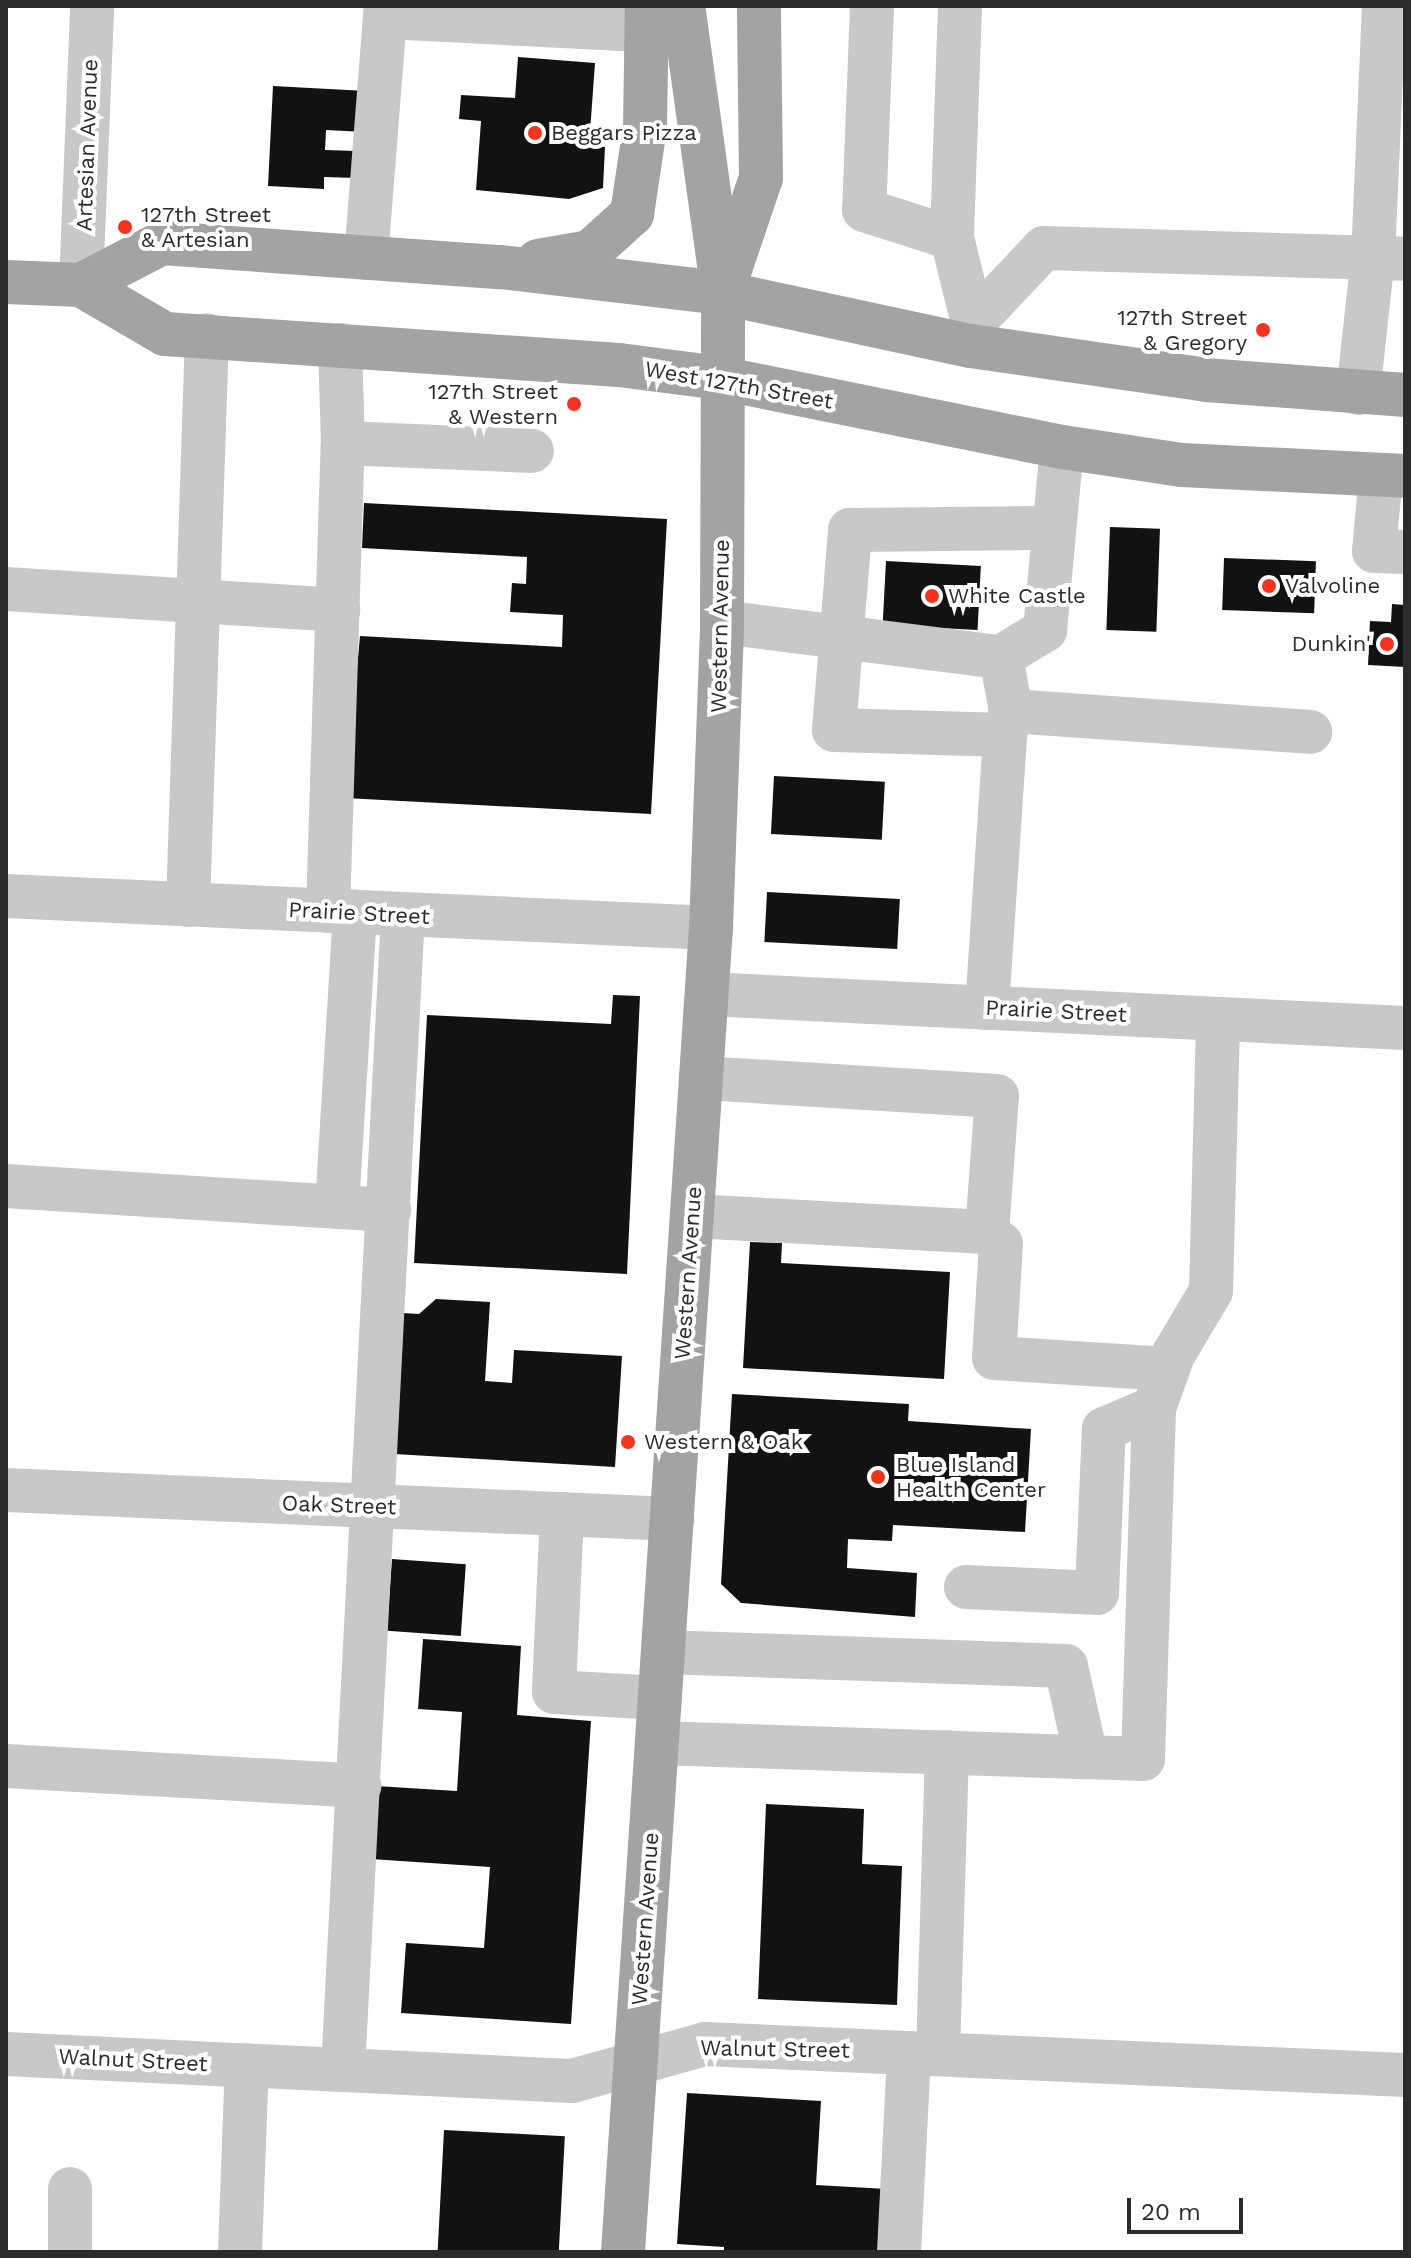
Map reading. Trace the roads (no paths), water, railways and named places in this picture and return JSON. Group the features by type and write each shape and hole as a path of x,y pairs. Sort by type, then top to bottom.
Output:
{"main road":[{"name":"Western Avenue","path":"623,2252 707,994 722,622 720,378 723,293 683,6"},
{"name":"Western Avenue","path":"723,293 761,178 759,6"},
{"path":"500,267 590,252 632,214 645,127 646,18"},
{"name":"West 127th Street","path":"81,285 162,243 500,267 723,293 972,335 1206,380 1405,395"},
{"name":"West 127th Street","path":"6,282 81,285 165,334 340,345 720,378 1062,447 1182,465 1393,476"}],"street":[{"name":"Artesian Avenue","path":"81,285 92,6"},
{"path":"872,6 864,210 952,238"},
{"path":"960,6 952,238 972,335"},
{"path":"1358,393 1389,259 1392,108 1384,6"},
{"path":"366,258 386,12 646,18"},
{"path":"972,335 1044,248 1389,259"},
{"path":"188,905 207,335"},
{"path":"337,1207 341,912 338,610 343,443 340,345"},
{"path":"343,443 532,451"},
{"path":"722,622 841,640 1001,657 1045,630 1062,447"},
{"path":"1393,476 1374,551 1405,552"},
{"path":"1053,528 850,530 834,730 1008,723 1310,732"},
{"path":"6,589 338,610"},
{"path":"987,1008 1008,723 1001,657"},
{"name":"Prairie Street","path":"6,896 711,928"},
{"path":"343,2070 375,1507 403,915"},
{"name":"Prairie Street","path":"707,994 1405,1028"},
{"path":"657,1743 1143,1759 1161,1388 1211,1291 1218,1019"},
{"path":"701,1078 997,1096 987,1232"},
{"path":"6,1186 389,1210"},
{"path":"692,1216 987,1232 1001,1244 994,1358 1161,1388"},
{"path":"966,1587 1097,1593 1104,1429 1161,1388"},
{"name":"Oak Street","path":"6,1490 672,1519"},
{"path":"562,1514 554,1692 660,1698"},
{"path":"663,1652 1066,1666 1086,1757"},
{"path":"899,2252 923,2054 947,1752"},
{"path":"6,1766 359,1786"},
{"name":"Walnut Street","path":"6,2054 572,2081 705,2044 1405,2075"},
{"path":"240,2252 247,2065"},
{"path":"70,2189 70,2252"}],"place":[{"name":"Beggars Pizza","path":"535,133"},
{"name":"127th Street & Artesian","path":"125,227"},
{"name":"127th Street & Gregory","path":"1263,330"},
{"name":"127th Street & Western","path":"574,404"},
{"name":"Valvoline","path":"1269,586"},
{"name":"White Castle","path":"932,596"},
{"name":"Dunkin'","path":"1387,644"},
{"name":"Western & Oak","path":"628,1442"},
{"name":"Blue Island Health Center","path":"878,1477"}]}
